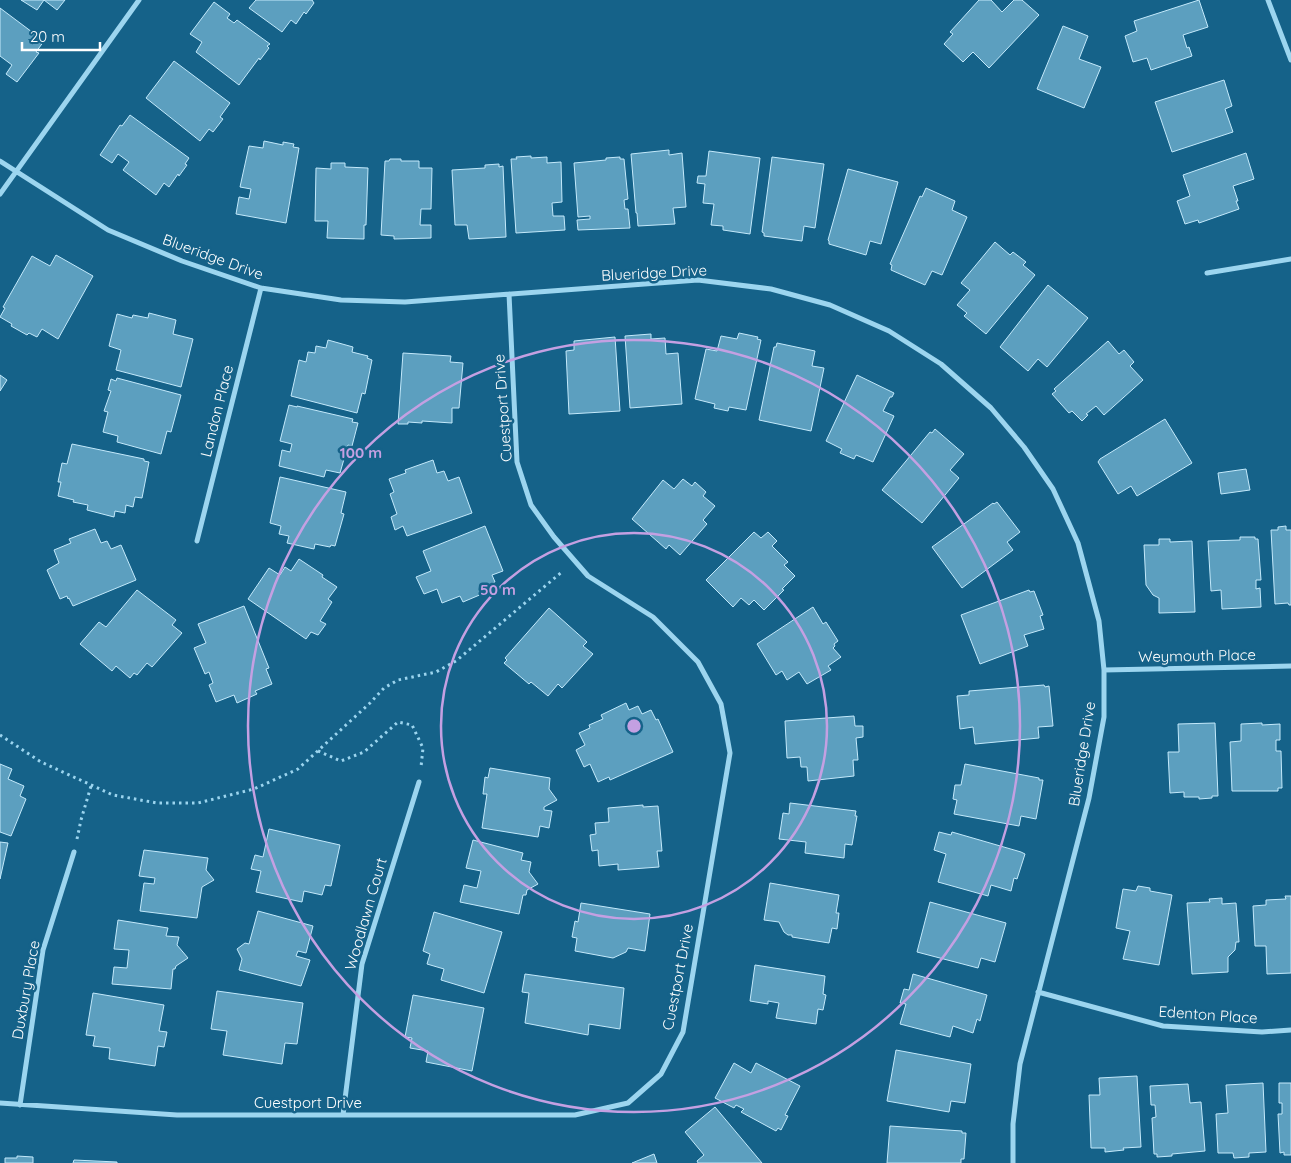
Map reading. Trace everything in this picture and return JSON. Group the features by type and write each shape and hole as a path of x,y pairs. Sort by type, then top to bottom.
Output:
{"street":[{"path":"0,194 139,0"},
{"path":"1268,0 1291,60"},
{"name":"Blueridge Drive","path":"0,162 108,230 182,260 260,288 341,300 405,302 698,280 771,289 830,305 888,331 933,359 991,408 1024,446 1053,489 1078,544 1099,622 1104,670 1104,717 1089,798 1020,1064 1013,1124 1013,1163"},
{"path":"1208,273 1291,260"},
{"name":"Landon Place","path":"197,541 260,288"},
{"name":"Cuestport Drive","path":"0,1103 177,1115 575,1115 628,1103 661,1074 683,1032 730,753 721,704 698,662 654,617 588,576 554,537 531,505 517,462 509,294"},
{"name":"Weymouth Place","path":"1104,670 1291,666"},
{"name":"Woodlawn Court","path":"342,1115 362,964 419,782"},
{"name":"Duxbury Place","path":"20,1105 44,950 74,852"},
{"name":"Edenton Place","path":"1038,992 1163,1026 1262,1032 1291,1030"}],"path":[{"path":"0,735 41,762 113,795 157,803 198,803 254,789 298,768 384,688 398,680 436,672 456,661 575,561"},
{"path":"318,750 341,760 364,752 398,722 412,725 423,748 419,782"},
{"path":"74,852 91,786"}],"building":[{"path":"21,0 44,0 37,10"},
{"path":"44,0 65,0 57,10"},
{"path":"256,0 312,0 314,3 306,14 304,12 296,24 291,20 282,32 249,8"},
{"path":"979,0 991,0 1002,12 1014,0 1022,0 1039,15 989,68 973,52 963,62 944,44 953,34 950,32"},
{"path":"1199,0 1208,27 1183,35 1192,56 1151,70 1147,58 1133,62 1125,36 1137,31 1134,21"},
{"path":"214,2 230,14 227,18 234,23 237,20 270,44 260,60 259,58 239,85 196,52 202,42 190,34"},
{"path":"0,8 44,41 36,52 39,53 17,82 6,74 12,65 0,56"},
{"path":"1063,26 1088,36 1079,59 1101,67 1084,108 1037,89"},
{"path":"174,61 230,103 220,117 223,119 213,132 209,129 200,141 146,98"},
{"path":"1224,80 1232,106 1225,109 1233,132 1172,152 1155,102"},
{"path":"130,115 189,158 185,164 187,165 179,176 178,174 169,187 164,183 156,195 123,170 129,162 118,154 112,163 100,155 120,125 122,126"},
{"path":"264,141 283,145 283,142 294,144 293,147 299,148 286,223 236,214 239,197 249,199 251,189 240,187 249,146 263,148"},
{"path":"669,150 669,155 682,153 686,207 673,208 675,224 638,226 631,154"},
{"path":"709,151 760,158 750,234 723,230 723,226 711,225 714,204 703,203 705,184 697,183 698,176 706,176"},
{"path":"1246,153 1254,179 1233,186 1239,209 1199,223 1198,220 1185,224 1177,201 1190,196 1183,175"},
{"path":"531,156 531,158 547,157 547,163 561,162 562,202 552,203 553,216 564,216 565,230 516,233 511,159"},
{"path":"620,157 620,159 624,159 628,199 624,200 625,209 628,209 630,228 578,230 577,220 590,219 590,216 578,217 574,163"},
{"path":"772,157 824,164 815,228 804,226 802,241 764,236 762,232"},
{"path":"390,159 419,161 419,168 432,168 431,209 421,209 420,225 431,225 431,238 394,239 394,236 381,235 385,161"},
{"path":"331,163 345,163 345,167 368,168 364,239 327,238 328,221 315,221 316,168 331,169"},
{"path":"499,164 499,167 503,166 506,237 469,239 467,225 455,225 452,170 485,168 485,165"},
{"path":"848,169 898,182 881,244 870,241 866,255 829,244 828,240"},
{"path":"926,188 955,201 952,210 967,217 942,275 932,271 925,285 891,270 892,265 890,264 920,196 922,197"},
{"path":"995,242 1010,255 1013,252 1026,262 1023,265 1035,275 986,334 964,316 967,313 957,305 970,290 961,283"},
{"path":"56,255 93,276 58,339 42,329 37,337 29,333 27,335 0,317 5,308 3,307 32,256 50,266"},
{"path":"1048,285 1088,318 1047,367 1038,359 1028,371 1000,347"},
{"path":"149,313 176,320 173,334 193,339 181,387 116,370 121,350 109,346 117,314 132,318 133,315 148,318"},
{"path":"739,333 758,337 757,339 761,340 746,410 729,407 728,411 714,408 715,404 695,399 706,349 717,351 721,336 737,339"},
{"path":"651,334 651,339 665,338 666,354 678,353 682,404 630,408 625,336"},
{"path":"615,337 620,411 569,414 566,351 574,350 574,341"},
{"path":"328,340 353,347 352,352 368,356 367,358 372,360 365,394 362,393 357,413 291,396 299,360 306,362 308,352 315,353 316,346 326,348"},
{"path":"1108,341 1119,354 1124,350 1134,362 1130,366 1143,380 1104,415 1096,406 1086,414 1088,415 1082,421 1072,411 1069,413 1052,394 1056,391 1054,389"},
{"path":"777,343 815,351 812,366 824,368 811,431 759,420 774,347 776,347"},
{"path":"403,353 451,356 450,362 463,363 459,408 452,408 452,423 422,421 422,423 408,422 408,424 398,424"},
{"path":"0,375 7,380 0,391"},
{"path":"857,375 894,393 883,411 894,416 873,462 856,455 854,459 840,453 842,449 826,441"},
{"path":"117,378 181,395 171,432 167,431 161,454 117,442 118,436 103,432 108,412 104,411 111,391 108,390 111,379 116,381"},
{"path":"289,405 353,419 352,422 358,423 352,446 348,445 340,473 326,470 324,477 279,466 282,450 290,452 292,444 280,441"},
{"path":"1165,419 1192,463 1137,496 1131,486 1118,494 1098,462"},
{"path":"935,429 964,454 950,470 959,478 922,523 882,490 930,432 932,433"},
{"path":"72,444 144,459 144,461 149,462 142,498 135,497 133,507 126,505 125,513 115,511 114,517 87,510 88,505 58,496 61,482 58,482 62,463 67,464"},
{"path":"433,460 437,473 444,471 448,481 459,477 472,513 407,536 403,526 395,530 391,517 397,514 390,494 394,492 389,479 406,473 405,470"},
{"path":"1246,469 1250,490 1221,494 1218,473"},
{"path":"280,477 346,492 341,513 344,514 335,546 315,544 314,549 287,543 289,536 279,534 281,526 270,523"},
{"path":"683,479 692,486 695,482 706,492 703,496 715,506 703,520 707,524 680,555 669,545 666,549 632,519 663,480 674,489"},
{"path":"997,502 1020,532 1007,542 1013,550 962,588 932,547"},
{"path":"485,526 503,571 492,575 495,582 487,586 489,591 463,602 460,596 442,603 437,589 424,594 416,577 431,571 423,551"},
{"path":"1286,526 1286,530 1291,530 1291,605 1288,603 1275,604 1271,530 1278,530 1278,527"},
{"path":"95,529 101,543 107,541 111,549 121,545 136,580 73,606 67,596 60,599 47,570 59,563 54,550 71,543 69,539"},
{"path":"754,532 761,538 768,532 777,541 772,546 788,562 784,565 795,576 764,610 754,600 749,605 741,598 733,607 706,580"},
{"path":"1240,537 1255,537 1255,539 1258,539 1261,580 1256,580 1256,589 1260,588 1261,607 1222,609 1221,590 1211,591 1208,541 1240,540"},
{"path":"1159,539 1170,539 1170,542 1192,541 1195,612 1159,613 1159,598 1153,595 1146,585 1144,545 1159,545"},
{"path":"299,559 337,587 328,599 332,602 320,621 326,624 318,635 311,632 306,639 248,599 269,568 280,575 285,567 291,571"},
{"path":"137,590 176,620 172,625 182,633 152,667 147,663 137,675 134,673 130,678 116,666 112,671 80,644 99,622 106,627"},
{"path":"1029,590 1030,592 1034,591 1043,615 1040,616 1044,629 1024,635 1028,646 980,664 961,615"},
{"path":"244,606 269,668 266,669 272,684 255,691 257,694 237,703 234,695 216,702 209,685 213,683 209,672 205,674 194,648 206,643 198,624"},
{"path":"813,607 823,624 826,622 838,641 834,644 833,648 841,657 828,666 831,670 807,684 799,672 787,680 782,671 776,675 757,644"},
{"path":"549,608 587,642 583,646 593,654 562,688 558,684 548,696 531,682 529,684 504,663 507,660 505,658"},
{"path":"1044,685 1045,687 1049,686 1053,726 1038,727 1039,738 975,744 973,727 960,729 957,696 969,695 969,691"},
{"path":"626,703 629,710 638,706 642,714 651,710 656,720 658,719 673,752 610,780 609,777 598,782 590,764 584,767 576,750 585,745 579,733 590,728 589,725 603,719 601,715"},
{"path":"854,716 855,726 863,726 863,737 856,738 858,760 853,760 854,776 808,781 807,767 801,767 800,757 787,758 785,721"},
{"path":"1215,723 1218,796 1199,799 1199,797 1184,797 1184,792 1170,793 1168,752 1179,752 1178,724"},
{"path":"1262,723 1262,725 1280,724 1280,740 1276,740 1276,751 1281,751 1282,788 1278,788 1278,791 1232,791 1230,742 1241,741 1241,724"},
{"path":"0,764 12,769 8,779 24,786 20,796 26,799 11,836 0,832"},
{"path":"965,764 1043,780 1036,819 1021,816 1019,826 954,814 957,800 953,799 955,785 961,785"},
{"path":"490,768 550,778 549,789 557,800 544,807 544,810 552,811 549,828 540,826 538,837 482,828 487,794 483,794 485,777 488,778"},
{"path":"790,803 856,811 855,816 857,816 852,845 845,844 844,858 805,853 806,842 779,839 783,813 789,814"},
{"path":"643,805 643,807 658,806 662,851 657,851 659,867 618,870 618,864 599,866 598,850 592,851 590,835 596,834 595,823 609,822 608,808"},
{"path":"269,829 340,845 331,886 325,885 322,895 304,891 302,902 256,892 261,871 251,869 255,855 263,857"},
{"path":"939,832 951,835 952,832 1025,854 1017,879 1014,878 1011,891 991,885 988,896 938,882 946,854 934,850"},
{"path":"473,840 523,853 521,860 531,862 529,872 538,884 527,890 526,895 523,895 519,914 460,902 464,885 477,888 481,871 466,868"},
{"path":"0,842 8,843 0,879"},
{"path":"144,850 208,858 206,870 214,880 202,887 197,918 140,911 144,883 154,884 155,878 139,876"},
{"path":"770,883 839,895 836,913 839,913 837,929 832,928 829,943 792,937 792,935 784,932 779,922 764,920"},
{"path":"1138,886 1150,888 1150,891 1172,895 1159,965 1123,959 1130,931 1116,928 1123,889 1136,891"},
{"path":"1285,896 1291,896 1291,973 1267,974 1266,946 1255,946 1253,906 1266,905 1266,900 1286,899"},
{"path":"1222,898 1222,904 1236,903 1239,942 1236,942 1235,950 1228,957 1228,972 1192,974 1187,903 1210,902 1209,899"},
{"path":"930,902 1006,923 995,962 981,958 978,968 917,952"},
{"path":"581,903 650,914 645,951 628,948 626,952 613,958 575,951 577,938 572,937 575,921 578,922"},
{"path":"258,911 313,926 306,953 298,951 296,956 310,960 301,986 239,970 242,959 237,949 245,943 249,944"},
{"path":"434,912 502,932 484,993 441,980 444,969 427,964 430,954 423,951"},
{"path":"118,920 168,928 166,936 179,937 177,945 188,958 173,969 171,989 112,984 114,967 127,968 129,950 114,949"},
{"path":"755,965 825,976 823,994 826,995 823,1010 818,1009 816,1024 776,1018 779,1003 768,1001 768,1004 750,1001"},
{"path":"525,974 624,988 620,1029 589,1024 588,1035 525,1023 529,993 522,992"},
{"path":"913,974 987,995 980,1021 977,1019 973,1033 953,1026 950,1037 900,1024 906,1004 900,1003 904,989 909,990"},
{"path":"217,991 303,1003 297,1044 285,1043 282,1064 223,1055 227,1031 211,1029"},
{"path":"93,993 164,1005 159,1031 167,1032 164,1047 158,1046 155,1066 109,1059 110,1048 93,1046 95,1036 86,1035"},
{"path":"413,995 484,1008 472,1071 426,1062 428,1051 410,1048 412,1038 405,1037"},
{"path":"896,1050 971,1064 965,1103 951,1101 949,1112 887,1101"},
{"path":"734,1063 751,1073 756,1063 800,1086 785,1115 788,1116 781,1130 778,1128 776,1131 741,1112 744,1109 736,1105 734,1108 715,1098"},
{"path":"1137,1076 1141,1147 1105,1152 1105,1148 1091,1148 1089,1095 1100,1095 1099,1078"},
{"path":"1263,1083 1266,1152 1249,1153 1249,1157 1234,1158 1233,1153 1218,1153 1216,1114 1228,1113 1226,1085"},
{"path":"1279,1083 1291,1083 1291,1155 1284,1155 1284,1152 1280,1153 1278,1114 1282,1114 1282,1103 1279,1103"},
{"path":"1188,1084 1190,1103 1201,1102 1205,1151 1157,1157 1157,1154 1154,1154 1152,1118 1156,1117 1155,1105 1151,1105 1150,1086"},
{"path":"715,1107 762,1163 698,1163 697,1161 704,1155 685,1132"},
{"path":"890,1126 962,1131 962,1133 966,1133 964,1159 961,1159 961,1163 887,1163"},
{"path":"654,1154 657,1163 632,1163"},
{"path":"17,1156 33,1157 33,1163 5,1163 5,1158 17,1158"},
{"path":"74,1160 117,1162 117,1163 73,1163"}]}
